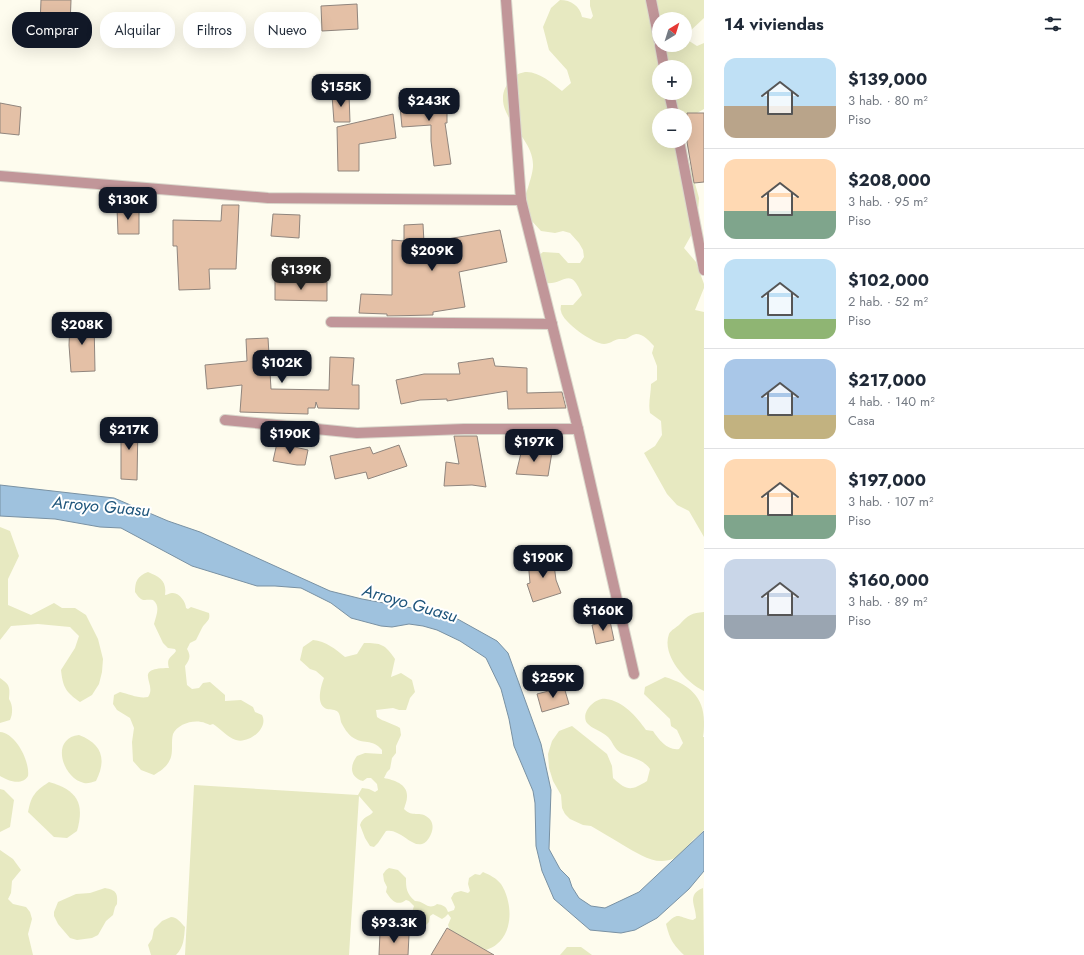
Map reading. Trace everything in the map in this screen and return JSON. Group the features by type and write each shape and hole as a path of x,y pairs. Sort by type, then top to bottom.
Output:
{"street":[{"path":"506,0 521,200 578,429 634,674"},
{"path":"651,0 653,12"},
{"path":"680,148 704,270"},
{"path":"0,176 268,198 521,200"},
{"path":"331,322 552,324"},
{"path":"225,420 357,433 464,429 578,429"}],"green space":[{"path":"560,0 571,2 577,7 582,17 591,19 593,16 590,0 704,0 704,18 692,29 692,12 652,12 652,52 692,52 692,43 697,46 704,43 704,109 692,117 692,108 652,108 652,148 686,148 699,198 697,225 684,248 696,262 704,284 704,288 695,310 704,312 704,537 689,511 677,505 667,494 644,453 655,446 662,435 661,421 650,413 649,409 651,384 657,380 657,366 652,353 654,346 646,338 639,334 634,334 625,339 619,339 604,344 599,343 579,332 567,321 561,310 561,305 573,305 582,295 574,280 566,278 557,282 545,283 538,256 543,252 559,253 568,263 580,263 584,257 583,250 570,233 563,231 555,233 541,231 530,219 523,205 533,170 532,157 524,139 507,115 503,98 507,85 510,81 518,74 525,72 538,74 562,91 571,83 567,70 549,50 543,27 551,8"},
{"path":"0,527 10,531 19,556 8,579 8,605 31,615 54,603 62,608 75,608 86,615 98,639 103,659 99,684 92,695 80,702 66,689 61,670 75,648 79,636 70,627 38,624 11,626 0,640"},
{"path":"148,572 162,580 165,586 165,595 175,593 183,600 186,608 188,609 191,607 209,613 208,620 203,626 196,640 190,643 187,649 189,659 185,666 187,685 192,689 199,688 203,683 210,682 225,695 225,701 241,700 253,707 255,712 262,715 263,720 263,725 256,734 247,740 241,741 230,737 213,724 210,725 202,722 193,722 181,726 173,734 172,754 170,760 164,768 154,775 141,770 133,761 132,742 134,728 130,718 117,710 113,704 114,695 120,692 138,697 148,697 150,687 148,674 151,671 158,669 169,668 168,662 176,651 175,649 168,648 163,643 154,624 157,611 157,605 155,602 153,600 141,599 135,592 137,580 141,575"},
{"path":"704,612 704,691 690,682 677,668 672,660 668,642 669,634 685,618 693,614"},
{"path":"313,640 334,648 345,657 357,654 364,643 375,643 382,645 395,659 391,677 401,673 412,680 415,692 410,698 406,710 393,708 376,710 377,717 400,728 401,735 396,746 396,753 392,758 390,769 384,778 396,781 403,786 407,793 404,809 412,814 421,814 428,817 432,822 433,829 431,835 424,843 419,844 414,843 398,833 386,831 374,847 370,846 360,825 364,818 373,812 359,796 349,955 185,955 194,785 358,795 362,788 375,792 378,790 377,784 371,778 367,778 363,781 355,777 352,767 357,756 365,753 382,754 382,750 375,744 360,741 352,737 343,726 338,712 323,707 320,700 320,695 324,678 300,660 303,647"},
{"path":"665,677 687,687 698,698 701,705 704,722 704,830 678,856 661,861 641,855 591,826 583,825 570,819 562,808 561,795 553,781 549,768 548,754 552,741 559,731 572,726 607,754 612,766 613,778 622,785 633,788 647,781 650,769 641,761 621,753 608,737 587,723 585,715 590,706 597,700 612,700 629,710 646,730 653,731 668,747 679,749 683,743 677,730 671,726 670,719 644,694 645,687"},
{"path":"0,678 9,687 9,699 12,715 10,720 0,723"},
{"path":"0,732 11,737 21,749 27,763 28,770 28,776 22,781 15,782 0,776"},
{"path":"79,735 93,743 100,753 102,759 101,766 96,781 84,783 76,780 70,774 62,758 64,743 70,738"},
{"path":"49,782 66,789 72,794 79,805 80,813 77,831 67,838 54,837 28,812 34,794"},
{"path":"0,789 4,790 14,800 10,827 0,832"},
{"path":"0,850 13,859 21,870 12,881 11,893 8,899 13,904 26,907 30,912 32,919 28,934 33,955 0,955"},
{"path":"389,868 398,870 406,878 407,890 415,901 429,906 434,906 437,904 441,905 445,907 448,912 454,910 455,907 451,898 454,893 461,891 468,893 470,891 468,884 469,878 475,874 480,875 483,872 493,877 501,884 505,891 509,907 509,923 503,938 496,945 486,950 450,931 448,925 451,918 448,914 442,919 433,914 430,916 429,922 422,927 416,924 411,915 414,906 406,900 400,903 394,902 386,892 387,887 383,874"},
{"path":"105,888 114,891 117,895 117,904 113,915 106,921 98,935 92,938 77,940 70,938 58,924 54,916 58,902 76,894 90,893"},
{"path":"703,888 704,955 684,955 672,941 666,924 676,916 693,920 696,918 693,897"},
{"path":"171,917 177,919 185,927 181,949 176,955 151,955 148,945 152,939 154,929 162,921"},
{"path":"567,947 581,947 592,955 560,955"}],"water":[{"name":"Arroyo Guasu","path":"0,485 114,498 168,521 200,532 330,591 362,599 423,610 445,612 497,641 508,653 541,744 551,790 549,849 560,869 569,878 572,887 579,898 591,906 605,908 639,892 704,831 704,871 689,889 657,918 635,930 621,933 590,930 554,899 542,871 536,846 535,803 533,791 514,746 501,689 486,658 460,641 437,630 409,624 392,627 381,626 351,618 331,603 301,588 257,586 192,566 121,528 100,527 55,519 0,516"}],"building":[{"path":"41,0 71,0 71,12 41,12"},
{"path":"357,4 358,29 322,31 321,6"},
{"path":"349,94 350,122 334,122 332,95"},
{"path":"421,95 421,97 447,97 447,123 445,123 451,164 434,166 431,125 402,127 399,97"},
{"path":"0,103 21,107 19,135 0,133"},
{"path":"692,113 704,113 704,182 694,183 688,148 692,148"},
{"path":"393,114 396,138 359,144 359,171 338,171 337,127"},
{"path":"222,205 239,205 236,269 209,269 210,289 179,290 177,246 173,246 173,220 221,221"},
{"path":"139,207 139,234 118,234 117,208"},
{"path":"273,214 300,215 299,238 271,236"},
{"path":"423,224 424,243 500,230 507,262 459,272 465,307 433,312 433,315 387,316 387,314 359,313 361,294 392,295 392,240 404,241 404,225"},
{"path":"275,281 327,282 327,301 275,300"},
{"path":"70,321 94,321 95,371 71,372 69,345"},
{"path":"268,338 271,389 329,390 330,357 354,358 352,385 359,385 359,409 318,408 316,402 315,408 308,408 308,414 240,412 242,385 207,389 205,365 247,361 246,339"},
{"path":"493,358 495,366 527,368 527,393 562,392 566,408 508,409 507,391 447,401 447,399 420,400 401,404 396,380 424,374 460,374 458,363"},
{"path":"121,423 138,423 137,480 121,479"},
{"path":"454,436 477,436 486,487 472,485 444,486 446,462 459,464"},
{"path":"277,443 308,450 305,465 273,461"},
{"path":"399,445 407,466 368,479 366,472 335,479 330,456 370,447 373,454"},
{"path":"522,449 552,452 548,476 516,474"},
{"path":"553,557 556,580 561,593 533,602 527,584 530,583 528,560"},
{"path":"610,621 614,640 596,644 592,625"},
{"path":"564,687 569,704 542,712 537,694"},
{"path":"447,928 494,955 431,955"},
{"path":"380,933 409,935 408,955 379,955"}]}
